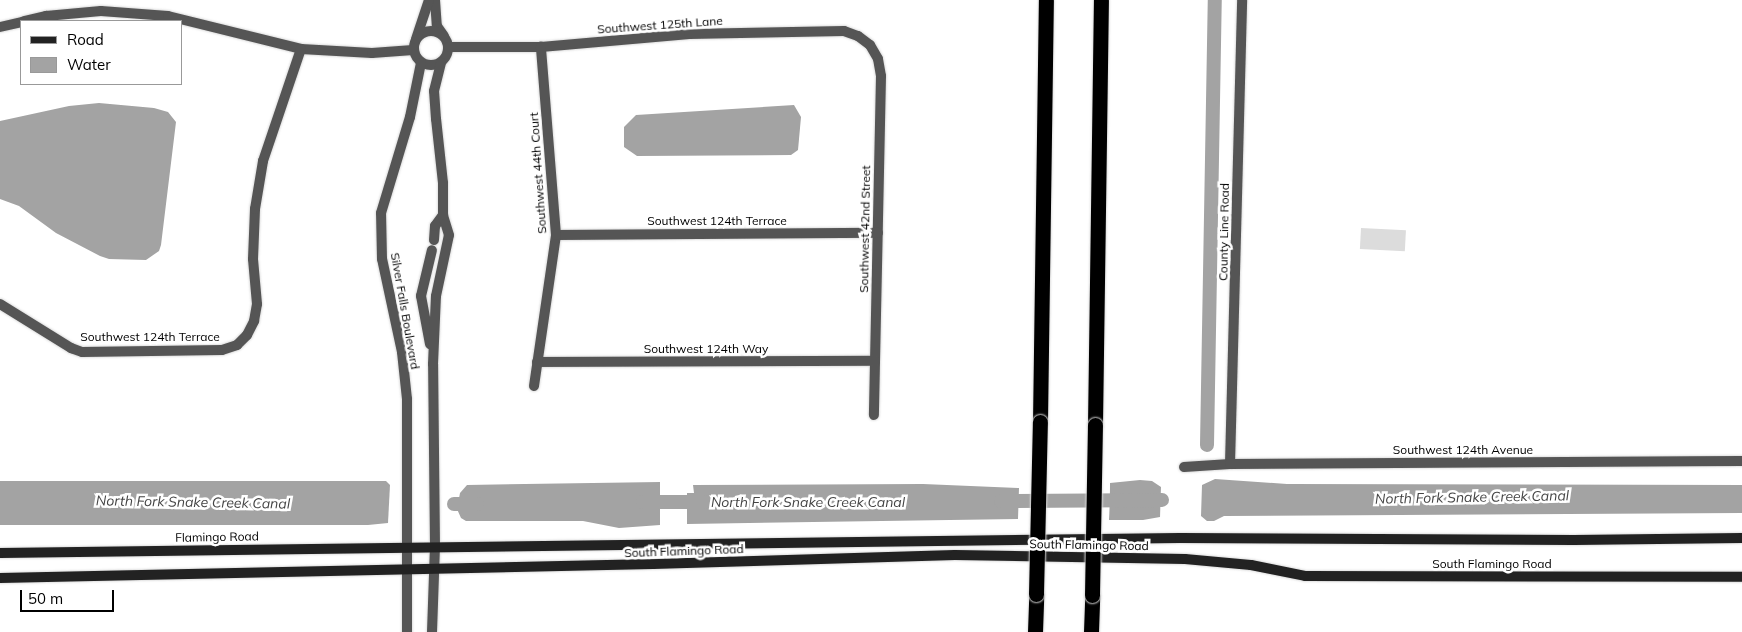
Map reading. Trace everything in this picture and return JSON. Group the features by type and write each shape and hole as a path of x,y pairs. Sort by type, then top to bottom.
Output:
{"highway":[{"path":"1035,632 1046,0"},
{"path":"1091,632 1101,0"}],"main road":[{"name":"South Flamingo Road","path":"435,546 1180,538 1564,540 1742,538"},
{"name":"Flamingo Road","path":"0,553 435,546"},
{"name":"South Flamingo Road","path":"434,570 955,555 1185,559 1251,565 1306,576 1742,577"},
{"path":"0,578 434,570"}],"street":[{"path":"429,0 413,50 421,63 431,66 441,63 448,53 446,42 438,26 435,0"},
{"name":"County Line Road","path":"1230,464 1242,0"},
{"path":"31,20 46,16 101,11 168,16 301,49 372,53 413,50"},
{"path":"0,27 20,23"},
{"path":"416,39 425,32 431,31 446,42"},
{"name":"Southwest 125th Lane","path":"446,42 541,47 689,34 844,31 858,36 870,46"},
{"name":"Southwest 42nd Street","path":"870,46 878,59 881,76 874,415"},
{"name":"Southwest 44th Court","path":"534,386 556,235 541,47"},
{"name":"Southwest 124th Terrace","path":"0,304 70,348 82,352 222,350 237,345 247,335 254,320 257,304 253,259 255,209 263,161 301,49"},
{"name":"Silver Falls Boulevard","path":"407,632 407,400 402,352 382,259 381,213 410,118 421,63"},
{"name":"Silver Falls Boulevard","path":"432,632 435,546 434,364 436,296 449,235 443,216 444,201 434,90 441,63"},
{"name":"Silver Falls Boulevard","path":"434,364 422,296 436,226 443,216"},
{"name":"Southwest 124th Terrace","path":"556,235 878,233"},
{"name":"Southwest 124th Way","path":"537,362 875,361"},
{"name":"Southwest 124th Avenue","path":"1184,467 1230,464 1742,460"}],"shaded area":[{"path":"1361,228 1406,230 1405,251 1360,249"}],"water":[{"path":"99,103 154,108 168,112 176,122 161,245 159,251 146,260 109,259 100,256 56,233 19,206 0,199 0,121 69,106"},
{"path":"794,105 801,117 798,150 791,155 637,156 624,147 624,127 636,115"},
{"path":"1215,479 1287,484 1742,485 1742,513 1224,516 1214,521 1207,521 1201,516 1202,485"},
{"path":"1140,480 1152,481 1161,487 1160,517 1143,520 1109,520 1110,483"},
{"path":"0,481 386,481 390,485 388,523 368,525 0,525"},
{"path":"660,482 660,525 619,528 583,521 466,521 461,518 457,509 460,493 467,485"},
{"path":"923,484 1019,488 1018,519 687,524 687,493 694,493 693,485"}],"pier":[{"path":"1110,481 1109,522 1107,520 1108,483"}],"waterway":[{"path":"1207,445 1215,0"},
{"name":"North Fork Snake Creek Canal","path":"1001,501 1162,500"},
{"name":"North Fork Snake Creek Canal","path":"643,502 704,502"},
{"name":"North Fork Snake Creek Canal","path":"454,504 477,504"}]}
